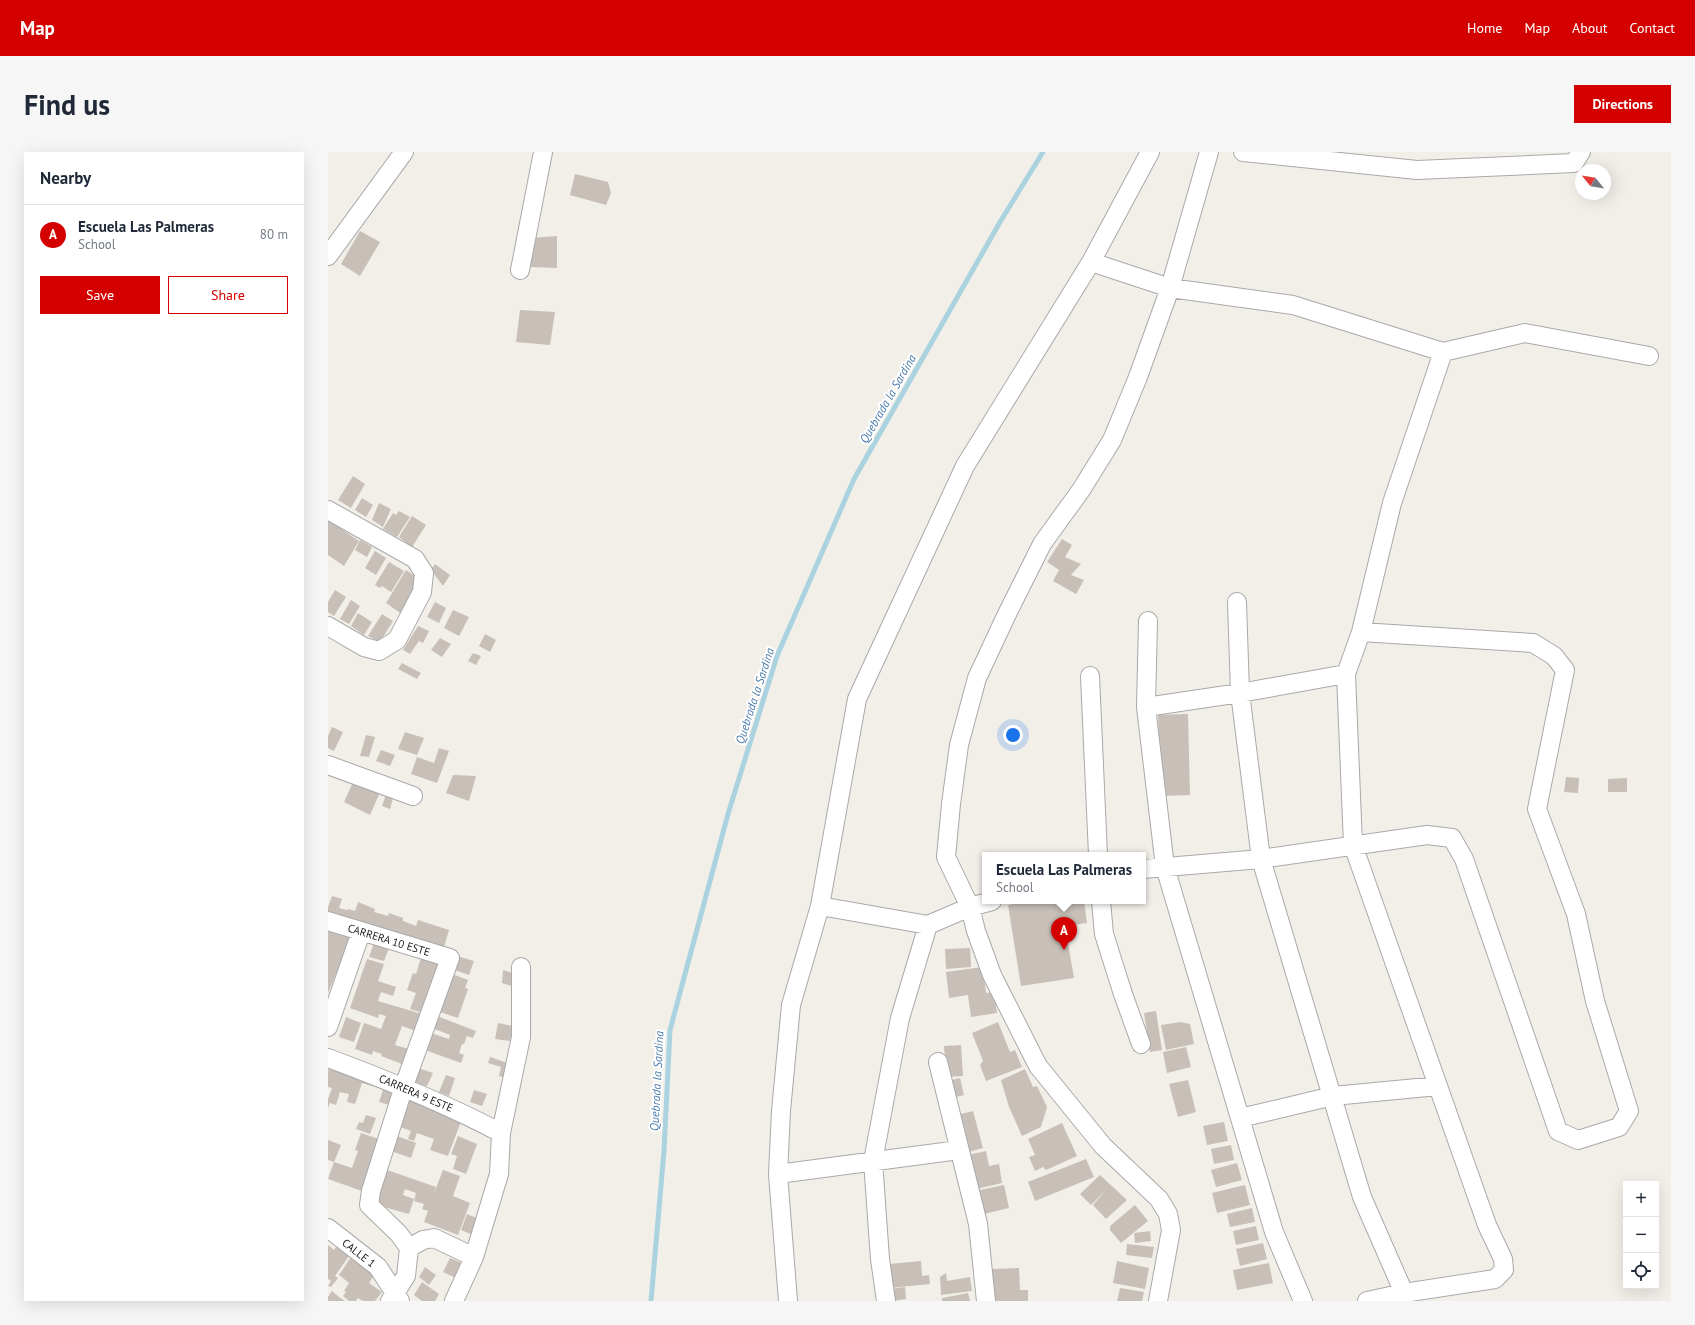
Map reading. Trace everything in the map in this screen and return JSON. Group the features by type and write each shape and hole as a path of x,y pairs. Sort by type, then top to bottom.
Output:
{"street":[{"path":"328,256 404,152"},
{"path":"520,270 543,152"},
{"path":"788,1301 778,1174 781,1111 791,1004 820,906 857,699 966,466 1091,262 1150,152"},
{"path":"1158,1301 1171,1230 1168,1214 1159,1199 1103,1146 1038,1066 992,975 976,931 970,907 946,857 959,745 977,678 1042,544 1081,490 1112,440 1138,377 1170,288 1209,152"},
{"path":"1243,152 1416,170 1574,163 1582,152"},
{"path":"1091,262 1170,288 1293,305 1443,352 1525,333 1649,356"},
{"path":"1367,1301 1404,1293 1495,1279 1504,1270 1503,1259 1487,1225 1353,845 1346,674 1361,632 1392,503 1443,352"},
{"path":"328,510 416,560 424,573 422,592 397,640 379,651 364,647 328,626"},
{"path":"1237,602 1240,693 1261,859 1362,1197 1404,1293"},
{"path":"1148,622 1146,707 1165,867 1274,1232 1303,1301"},
{"path":"1146,869 1261,859 1427,835 1452,838 1464,859 1558,1131 1578,1140 1619,1127 1629,1111 1595,1001 1576,914 1537,809 1565,670 1554,656 1533,643 1361,632"},
{"path":"1146,707 1240,693 1346,674"},
{"path":"1090,676 1098,852"},
{"path":"328,765 413,796"},
{"path":"820,906 928,926 970,907 982,904"},
{"path":"1101,904 1104,934 1141,1044"},
{"name":"CARRERA 10 ESTE","path":"328,921 450,958 404,1086"},
{"path":"886,1301 880,1259 874,1161 900,1018 928,926"},
{"path":"328,1027 361,932"},
{"path":"454,1301 474,1257 499,1174 501,1133 521,1037 521,967"},
{"name":"CARRERA 9 ESTE","path":"328,1058 404,1086 463,1112 501,1133"},
{"path":"938,1062 978,1224 986,1301"},
{"path":"395,1298 406,1276 409,1248 399,1234 369,1205 370,1191 404,1086"},
{"path":"1240,1118 1333,1096 1438,1086"},
{"path":"778,1174 959,1150"},
{"name":"CALLE 1","path":"328,1228 378,1267 395,1298"},
{"path":"409,1248 422,1240 434,1238 474,1257"}],"building":[{"path":"575,174 608,182 611,193 606,205 570,195"},
{"path":"360,231 380,242 360,276 341,264"},
{"path":"557,236 557,268 531,267 531,238"},
{"path":"520,310 555,312 550,345 516,342"},
{"path":"353,476 365,484 351,508 338,500"},
{"path":"362,498 373,505 366,517 355,510"},
{"path":"379,503 391,509 383,527 372,520"},
{"path":"399,511 410,517 397,537 383,529 393,513 396,515"},
{"path":"412,516 426,525 412,547 399,537"},
{"path":"328,520 359,541 344,566 328,555"},
{"path":"1062,539 1072,545 1065,557 1081,564 1071,575 1084,580 1076,594 1053,581 1059,570 1047,562"},
{"path":"360,540 372,547 367,557 355,550"},
{"path":"375,551 386,558 376,575 365,568"},
{"path":"389,562 404,571 391,592 382,586 380,588 375,585"},
{"path":"435,564 450,575 443,586 431,570"},
{"path":"406,570 422,581 403,615 386,603"},
{"path":"335,590 346,597 334,616 328,612 328,602"},
{"path":"351,600 360,606 349,624 340,619"},
{"path":"435,602 446,608 439,623 427,617"},
{"path":"453,610 469,617 459,636 444,628"},
{"path":"358,613 372,622 364,635 351,626"},
{"path":"382,614 393,621 380,642 368,636"},
{"path":"418,626 429,631 423,643 419,641 410,654 403,650"},
{"path":"485,634 496,640 490,652 479,646"},
{"path":"440,638 451,644 442,657 431,650"},
{"path":"473,653 481,656 476,665 468,661"},
{"path":"402,663 421,673 417,679 398,669"},
{"path":"1188,714 1190,795 1161,796 1158,715"},
{"path":"332,727 343,732 334,751 328,748 328,736"},
{"path":"405,732 424,738 417,755 398,749"},
{"path":"366,735 375,737 369,757 360,756"},
{"path":"439,748 449,751 437,783 411,774 417,757 434,763"},
{"path":"381,750 395,755 390,766 376,761"},
{"path":"453,775 476,776 469,801 446,793"},
{"path":"1566,777 1579,778 1578,793 1564,792"},
{"path":"1627,778 1627,792 1608,792 1608,779"},
{"path":"354,780 381,790 370,815 344,802"},
{"path":"387,791 394,794 390,809 382,806"},
{"path":"332,896 342,899 339,908 355,911 358,902 375,909 374,912 388,916 389,913 403,918 403,921 416,926 418,920 449,930 444,947 328,917 328,907"},
{"path":"1084,904 1087,923 1065,926 1074,978 1021,986 1008,905"},
{"path":"328,927 351,935 340,970 338,969 328,993"},
{"path":"374,943 389,948 384,961 369,957"},
{"path":"970,948 971,967 946,969 945,949"},
{"path":"422,955 441,962 423,1013 410,1009 416,993 407,990 413,973 416,974"},
{"path":"457,956 474,961 469,975 452,969"},
{"path":"367,959 384,964 378,981 396,987 393,996 381,992 378,1001 422,1014 416,1031 402,1026 395,1045 412,1050 407,1066 381,1056 382,1054 373,1051 372,1055 355,1049 364,1023 381,1029 386,1016 379,1014 378,1018 350,1008"},
{"path":"983,967 986,993 994,992 997,1013 971,1017 968,995 949,998 946,972"},
{"path":"503,970 516,974 515,987 502,983"},
{"path":"452,974 468,980 465,988 468,989 458,1018 437,1011"},
{"path":"1156,1011 1162,1050 1150,1052 1144,1013"},
{"path":"437,1016 476,1031 473,1038 467,1036 464,1044 462,1044 459,1053 464,1055 461,1063 425,1050 431,1033 449,1039 450,1035 432,1028"},
{"path":"346,1017 361,1023 354,1042 339,1037"},
{"path":"998,1022 1010,1052 1015,1050 1022,1067 986,1081 980,1065 983,1061 972,1033"},
{"path":"1181,1022 1190,1024 1194,1044 1166,1050 1161,1025"},
{"path":"498,1023 513,1026 510,1041 495,1039"},
{"path":"961,1045 963,1076 946,1077 944,1046"},
{"path":"1186,1047 1191,1067 1167,1073 1163,1052"},
{"path":"490,1057 511,1064 506,1078 499,1076 501,1067 488,1063"},
{"path":"330,1065 375,1078 372,1086 362,1083 355,1104 347,1102 349,1094 340,1092 336,1105 330,1103 328,1108 328,1099 332,1088 328,1087 328,1071"},
{"path":"418,1068 433,1073 427,1086 413,1082"},
{"path":"1025,1069 1033,1087 1037,1086 1047,1107 1041,1127 1022,1136 1009,1107 1001,1080"},
{"path":"446,1075 455,1078 449,1096 439,1092"},
{"path":"960,1078 964,1095 952,1098 948,1081"},
{"path":"1188,1080 1196,1112 1178,1117 1169,1084"},
{"path":"385,1084 396,1088 390,1105 379,1102"},
{"path":"474,1090 487,1094 482,1106 470,1102"},
{"path":"410,1100 462,1119 448,1156 430,1150 434,1139 417,1133 414,1141 408,1139 411,1131 400,1127"},
{"path":"973,1111 983,1148 969,1152 957,1115"},
{"path":"366,1115 376,1118 370,1134 356,1129 359,1122 363,1123"},
{"path":"1224,1122 1228,1141 1207,1145 1203,1126"},
{"path":"1062,1123 1077,1156 1046,1170 1043,1167 1035,1171 1029,1157 1035,1155 1028,1139"},
{"path":"361,1133 382,1140 362,1191 328,1179 334,1162 352,1168 358,1151 355,1150"},
{"path":"397,1136 416,1143 411,1158 391,1151"},
{"path":"458,1136 477,1144 466,1174 453,1169 457,1156 451,1154"},
{"path":"328,1140 341,1145 334,1162 328,1160"},
{"path":"1231,1145 1234,1160 1214,1164 1211,1149"},
{"path":"986,1151 989,1166 999,1164 1002,1183 976,1189 968,1155"},
{"path":"1086,1159 1094,1177 1035,1201 1028,1182"},
{"path":"1237,1163 1242,1180 1216,1187 1211,1170"},
{"path":"387,1170 436,1187 433,1196 443,1170 460,1176 453,1196 470,1203 458,1235 424,1222 428,1211 422,1209 424,1204 414,1201 416,1193 405,1189 403,1195 414,1199 409,1214 373,1204"},
{"path":"1100,1175 1127,1200 1106,1219 1093,1205 1106,1190 1091,1205 1080,1194"},
{"path":"1004,1185 1009,1208 980,1215 975,1191"},
{"path":"1245,1185 1250,1205 1217,1213 1212,1193"},
{"path":"1135,1205 1148,1221 1121,1243 1110,1230 1110,1226"},
{"path":"1252,1208 1255,1222 1230,1227 1227,1214"},
{"path":"467,1214 479,1219 473,1235 461,1230"},
{"path":"1256,1226 1259,1240 1236,1245 1233,1231"},
{"path":"1150,1231 1151,1241 1135,1243 1134,1233"},
{"path":"1263,1243 1267,1259 1240,1266 1236,1249"},
{"path":"1127,1244 1154,1247 1152,1258 1126,1255"},
{"path":"328,1245 334,1250 336,1247 349,1256 335,1276 338,1278 331,1287 328,1286 331,1281 328,1279"},
{"path":"351,1257 375,1274 369,1283 382,1292 375,1301 363,1301 358,1298 356,1301 349,1301 343,1296 349,1283 339,1275"},
{"path":"450,1258 464,1264 456,1278 443,1272"},
{"path":"921,1261 922,1276 929,1275 930,1284 891,1288 889,1264"},
{"path":"1117,1261 1149,1268 1145,1289 1113,1283"},
{"path":"1269,1263 1273,1283 1237,1290 1233,1270"},
{"path":"425,1267 436,1275 429,1285 419,1277"},
{"path":"1019,1268 1020,1290 1028,1290 1028,1301 992,1301 992,1269"},
{"path":"946,1273 947,1281 970,1277 972,1291 941,1295 940,1277"},
{"path":"422,1282 439,1294 435,1301 422,1301 414,1295"},
{"path":"905,1287 906,1299 893,1301 891,1289"},
{"path":"1120,1288 1144,1292 1142,1301 1117,1301"},
{"path":"332,1291 345,1301 328,1301 328,1297"},
{"path":"968,1293 970,1301 942,1301 942,1298"}],"waterway":[{"name":"Quebrada la Sardina","path":"651,1301 664,1151 670,1030 728,814 777,656 854,479 1000,222 1043,152"}],"place":[{"name":"Escuela Las Palmeras","path":"1064,950"}]}
